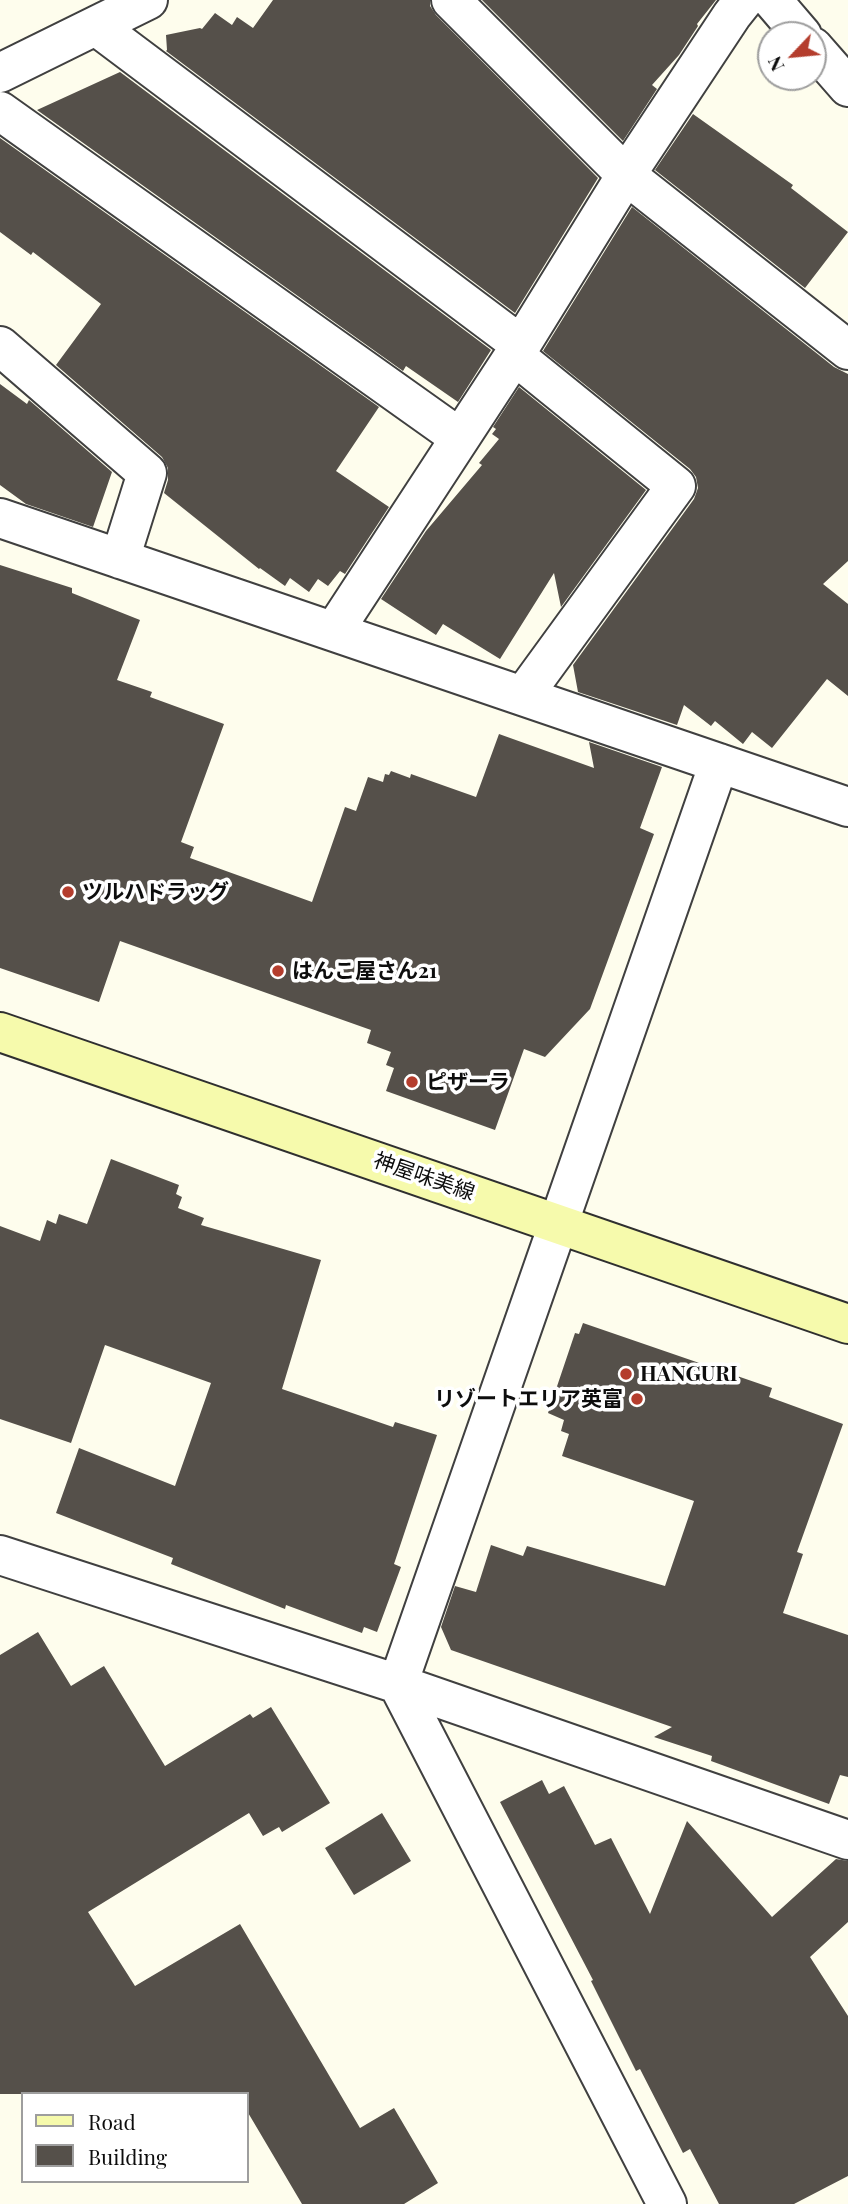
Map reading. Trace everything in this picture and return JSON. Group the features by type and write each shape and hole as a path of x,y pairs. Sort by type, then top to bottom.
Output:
{"main road":[{"name":"神屋味美線","path":"0,1032 848,1324"}],"street":[{"path":"0,73 148,0"},
{"path":"451,0 626,175 848,350"},
{"path":"334,631 517,350 626,175 744,0"},
{"path":"772,0 790,21"},
{"path":"96,26 517,350 676,486 523,696"},
{"path":"827,63 848,87"},
{"path":"0,111 460,438"},
{"path":"0,346 147,473 120,559"},
{"path":"0,519 848,807"},
{"path":"667,2204 398,1684 719,763"},
{"path":"0,1555 398,1684 848,1840"}],"building":[{"path":"273,0 430,0 430,6 436,15 598,178 515,313 166,51 166,35 202,29 215,13 232,25 237,17 253,28"},
{"path":"482,0 716,0 697,24 679,55 652,85 657,89 623,141"},
{"path":"120,72 491,350 458,402 406,366 403,371 37,110"},
{"path":"693,114 793,185 791,188 848,232 805,288 655,170"},
{"path":"0,138 379,407 336,471 389,507 345,574 340,571 328,586 318,579 309,592 290,578 285,586 259,569 164,493 168,468 162,457 56,365 101,304 33,252 31,255 0,232"},
{"path":"632,207 834,367 848,374 848,561 823,584 848,604 848,696 827,679 772,748 752,732 743,744 715,721 711,726 684,705 677,725 578,692 573,665 694,499 698,488 696,477 690,469 543,351"},
{"path":"0,384 27,404 29,400 112,472 93,527 26,504 0,485"},
{"path":"519,387 646,490 561,607 554,573 500,659 443,624 436,635 381,599 426,531 482,465 479,463 499,439 492,434 496,429 493,427"},
{"path":"0,565 72,588 72,593 140,620 117,680 152,692 150,697 224,724 181,842 194,847 190,858 312,902 345,807 356,811 368,777 383,782 385,774 389,775 391,771 410,778 411,774 476,797 499,734 594,768 589,742 662,767 640,828 654,834 590,1009 545,1057 524,1049 495,1130 386,1091 394,1068 386,1065 391,1052 367,1043 371,1030 120,941 99,1002 0,968"},
{"path":"111,1159 179,1185 176,1194 182,1197 178,1208 204,1218 201,1225 321,1260 282,1389 393,1427 395,1422 437,1435 394,1564 401,1567 377,1632 364,1627 362,1633 286,1605 285,1609 171,1564 173,1558 56,1513 79,1448 175,1486 211,1383 105,1345 71,1443 0,1419 0,1226 40,1241 47,1220 56,1224 59,1214 87,1224"},
{"path":"583,1323 772,1388 769,1397 843,1424 797,1552 803,1554 783,1613 848,1635 848,1777 840,1775 829,1804 711,1761 712,1756 654,1737 672,1727 451,1650 441,1627 455,1586 476,1592 491,1545 523,1556 527,1546 665,1586 694,1501 562,1456 569,1434 561,1431 564,1420 548,1413 575,1333 579,1334"},
{"path":"38,1632 71,1686 104,1666 165,1766 250,1714 253,1718 271,1707 330,1803 282,1832 279,1827 263,1836 249,1813 88,1912 135,1986 240,1924 360,2128 394,2108 438,2183 404,2204 302,2204 248,2113 248,2092 0,2094 0,1655"},
{"path":"542,1780 549,1794 564,1786 595,1845 611,1838 650,1914 687,1821 772,1917 836,1859 848,1861 848,1922 810,1957 848,2016 848,2176 794,2204 719,2204 690,2149 683,2153 640,2069 636,2071 591,1981 593,1980 500,1802"},
{"path":"382,1813 411,1861 354,1895 325,1848"}],"place":[{"name":"ツルハドラッグ","path":"68,892"},
{"name":"はんこ屋さん21","path":"278,971"},
{"name":"ピザーラ","path":"412,1082"},
{"name":"HANGURI","path":"626,1374"},
{"name":"リゾートエリア英富","path":"637,1399"}]}
